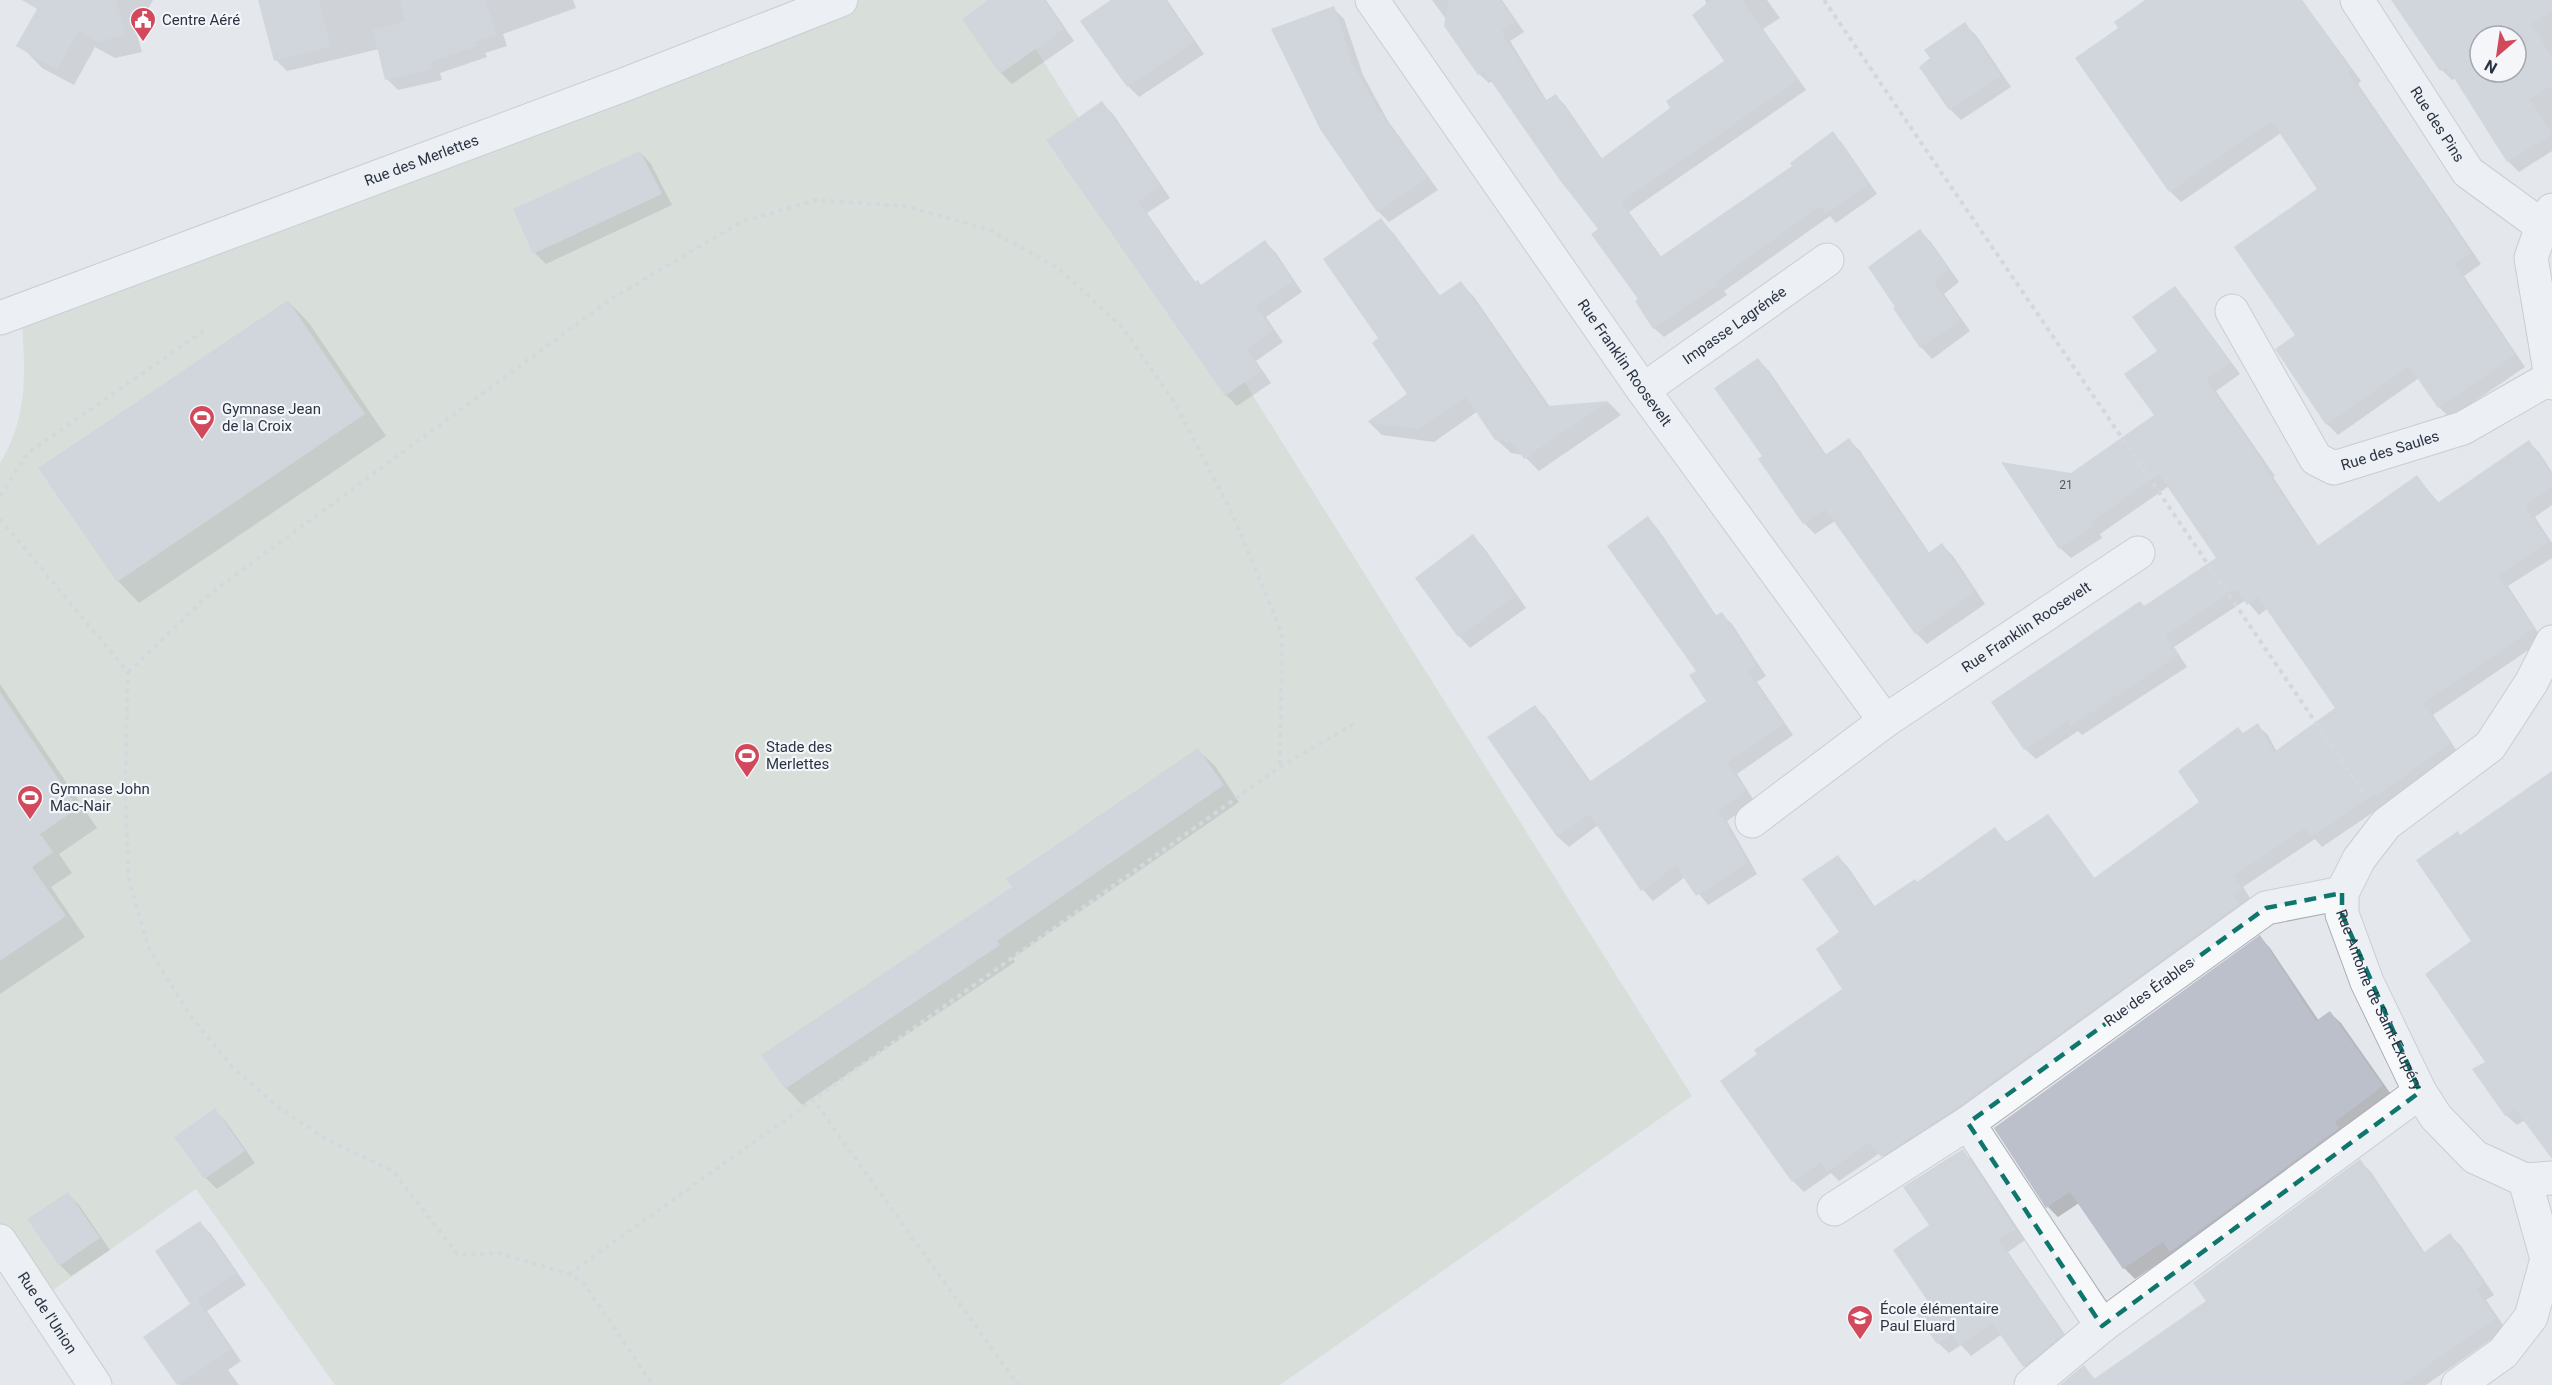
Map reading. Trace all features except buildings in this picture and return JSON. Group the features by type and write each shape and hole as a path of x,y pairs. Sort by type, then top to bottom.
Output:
{"street":[{"name":"Rue des Merlettes","path":"0,318 626,84 842,0"},
{"name":"Rue Franklin Roosevelt","path":"1372,0 1643,390 1885,721"},
{"name":"Rue des Pins","path":"2357,0 2469,172 2547,218"},
{"path":"2547,218 2531,258 2551,380"},
{"name":"Impasse Lagrénée","path":"1643,390 1827,260"},
{"name":"Rue des Saules","path":"2232,311 2316,459 2334,468 2463,428 2551,380"},
{"name":"Rue Franklin Roosevelt","path":"1752,821 1885,721 2138,553"},
{"name":"Rue Antoine de Saint-Exupéry","path":"2539,1179 2475,1157 2436,1117 2420,1092 2367,982 2342,914 2342,893 2359,859 2386,824 2490,746 2531,683 2552,642"},
{"name":"Rue des Érables","path":"1833,1209 1968,1123 2266,908 2342,893"},
{"path":"2031,1385 2102,1326 2420,1092"},
{"path":"1968,1123 2102,1326"},
{"path":"2458,1385 2504,1353 2531,1317 2547,1259 2539,1179"},
{"name":"Rue de l'Union","path":"0,1240 95,1385"}],"path":[{"path":"1824,0 2386,824"},
{"path":"128,672 211,593 611,299 741,222 816,200 904,206 988,229 1058,268 1122,327 1176,405 1232,513 1282,633 1280,767"},
{"path":"0,496 28,453 209,327"},
{"path":"1,521 128,672 126,791 129,880 149,949 190,1015 233,1068 279,1108 328,1140 393,1171 458,1255 498,1253 569,1274 583,1282 653,1385"},
{"path":"569,1274 812,1098 1280,767 1357,722"},
{"path":"812,1098 1018,1385"}],"highlighted area":[{"path":"2342,893 2342,914 2420,1092 2102,1326 1968,1123 2266,908"}],"green space":[{"name":"Stade des Merlettes","path":"849,0 1005,0 1692,1096 1280,1385 335,1385 196,1189 39,1300 0,1241 0,463 10,445 21,408 24,350 21,311"}],"place":[{"name":"Centre Aéré","path":"143,43"},
{"name":"Gymnase Jean de la Croix","path":"202,441"},
{"name":"Stade des Merlettes","path":"747,779"},
{"name":"Gymnase John Mac-Nair","path":"30,821"},
{"name":"École élémentaire Paul Eluard","path":"1860,1341"}]}
